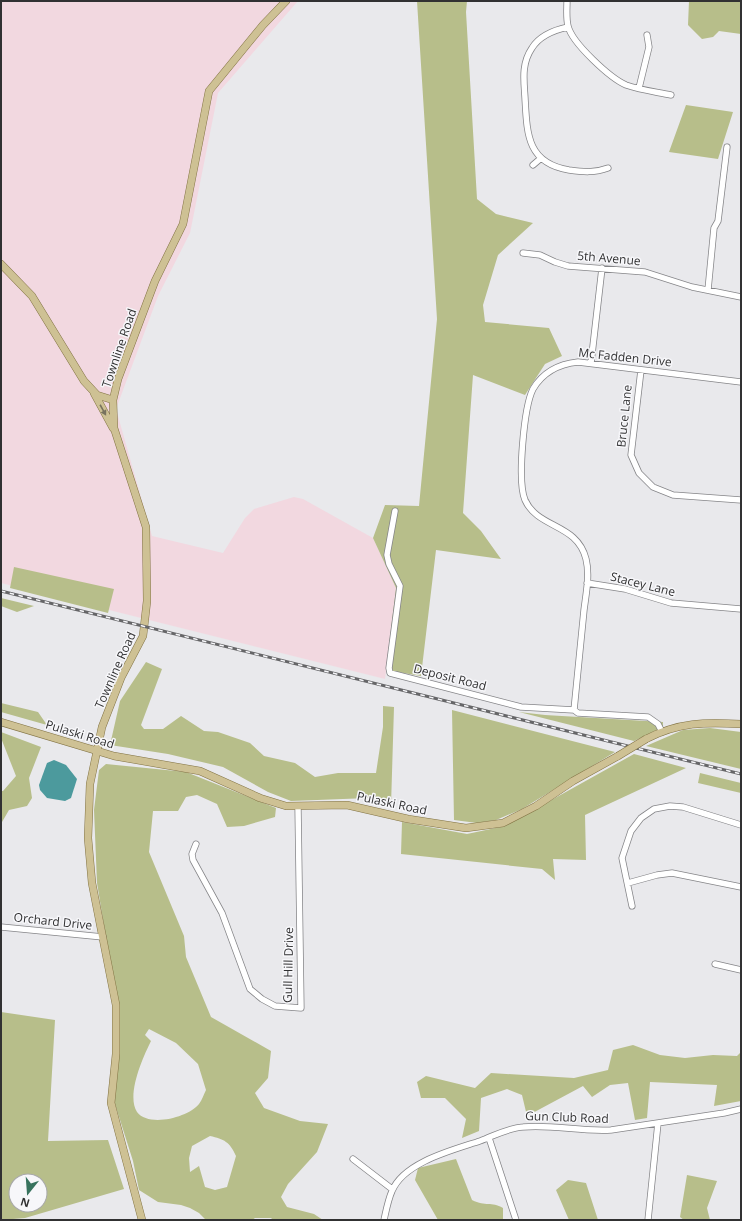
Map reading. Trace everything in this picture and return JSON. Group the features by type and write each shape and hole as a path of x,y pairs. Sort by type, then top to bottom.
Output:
{"main road":[{"name":"Townline Road","path":"142,1220 111,1103 116,1054 116,1006 92,883 88,838 90,784 102,727 122,678 143,636 147,601 146,527 114,428 113,400 130,344 155,281 184,224 209,91 263,25 286,1"},
{"path":"1,264 32,296 84,381 101,397 113,400"},
{"path":"93,391 114,428"},
{"name":"Pulaski Road","path":"1,722 135,760 200,771 260,798 286,806 347,805 408,819 466,828 503,823 536,806 573,781 646,739 662,732 690,724 741,724"}],"street":[{"path":"567,1 568,27 582,47 604,70 621,82 639,88 671,95"},
{"path":"568,27 555,30 538,41 532,47 523,70 529,140 540,159 562,169 596,172 608,168"},
{"path":"639,88 649,47 647,35"},
{"path":"708,290 714,228 718,221 727,147"},
{"path":"533,165 540,159"},
{"name":"5th Avenue","path":"523,253 540,255 568,266 645,272 692,287 741,298"},
{"path":"591,363 602,268"},
{"name":"Mc Fadden Drive","path":"574,710 587,583 586,559 579,543 571,534 541,519 533,512 525,501 520,480 527,416 533,390 552,368 565,363 578,362 741,382"},
{"name":"Bruce Lane","path":"640,370 631,455 639,473 653,487 673,495 741,500"},
{"name":"Deposit Road","path":"395,511 387,555 389,564 400,586 389,668 390,673 521,706 574,710 578,713 648,717 658,724 662,732"},
{"name":"Stacey Lane","path":"587,583 625,589 671,603 741,609"},
{"path":"632,906 622,858 625,844 631,831 641,818 654,810 670,806 683,807 741,825"},
{"name":"Gull Hill Drive","path":"196,844 192,854 193,860 222,913 250,989 262,999 275,1006 301,1008 298,807"},
{"path":"628,883 657,875 672,873 741,888"},
{"name":"Orchard Drive","path":"1,927 103,937"},
{"path":"715,964 741,970"},
{"name":"Gun Club Road","path":"384,1220 392,1190 410,1169 436,1156 489,1138 510,1128 553,1127 593,1132 724,1113 741,1109"},
{"path":"648,1220 658,1123"},
{"path":"489,1138 516,1220"},
{"path":"353,1158 392,1190"}],"shaded area":[{"path":"1,1 298,1 218,93 190,233 158,296 116,409 152,536 223,553 245,518 254,509 294,497 303,499 373,538 396,588 385,679 1,583"}],"green space":[{"path":"417,1 467,1 466,12 477,199 496,214 533,223 498,255 483,305 485,322 549,328 562,356 545,364 525,395 473,375 463,513 481,531 501,559 436,550 421,676 386,670 396,588 373,538 385,505 419,506 437,319"},
{"path":"689,1 741,1 741,34 719,31 713,37 702,39 688,25"},
{"path":"686,105 733,112 718,159 669,152"},
{"path":"14,567 114,589 108,613 10,588"},
{"path":"1,598 34,606 17,612 1,606"},
{"path":"146,662 162,669 141,725 144,729 163,729 181,716 204,731 218,732 250,743 264,756 295,763 315,777 338,773 376,773 383,727 383,706 394,707 391,806 369,798 291,801 268,792 223,767 168,754 110,745 120,701"},
{"path":"1,703 38,712 47,725 1,712"},
{"path":"452,710 615,752 522,809 496,820 477,823 454,820"},
{"path":"519,712 663,722 663,727 634,741"},
{"path":"710,728 741,732 741,769 646,746 683,730"},
{"path":"1,732 41,747 29,778 32,798 27,806 9,810 2,822 1,839 1,791 3,791 16,776 1,738"},
{"path":"634,754 686,768 585,815 586,860 553,859 555,880 542,869 401,854 402,822 467,834 505,826"},
{"path":"106,764 186,772 276,808 275,817 244,826 227,827 217,804 197,795 186,797 178,811 153,811 149,852 184,936 186,957 211,1017 271,1051 268,1078 255,1093 264,1108 300,1121 328,1124 317,1152 288,1184 281,1197 287,1207 314,1214 323,1220 273,1220 271,1218 255,1218 252,1220 206,1220 199,1213 190,1208 181,1205 158,1202 139,1190 133,1161 114,1101 119,1016 97,883 94,810 99,770","holes":["149,1029 176,1043 198,1064 206,1090 199,1104 187,1113 169,1119 159,1120 143,1117 137,1112 134,1105 134,1086 140,1066 151,1041 145,1035","210,1136 219,1138 229,1144 236,1156 227,1187 215,1190 205,1187 199,1166 190,1172 189,1158 192,1146"]},
{"path":"700,773 741,783 741,793 698,783"},
{"path":"1,1012 55,1020 48,1141 108,1140 124,1189 48,1211 48,1173 8,1173 8,1213 42,1213 25,1218 1,1220"},
{"path":"633,1045 660,1055 685,1058 713,1055 737,1056 741,1052 741,1101 714,1106 717,1085 650,1082 647,1118 635,1120 628,1083 610,1085 592,1097 583,1086 527,1116 522,1095 507,1089 481,1098 479,1131 462,1138 466,1119 445,1098 421,1098 417,1082 426,1076 475,1088 491,1073 574,1078 608,1070 613,1050"},
{"path":"456,1159 472,1200 503,1208 503,1220 438,1220 415,1180 418,1168"},
{"path":"687,1175 717,1181 707,1208 710,1220 684,1220 680,1217"},
{"path":"568,1180 586,1183 598,1220 569,1220 556,1190"}],"water":[{"path":"54,760 66,765 77,779 71,798 65,801 47,798 40,790 39,785 47,763"}],"railway":[{"path":"1,591 741,774"}]}
